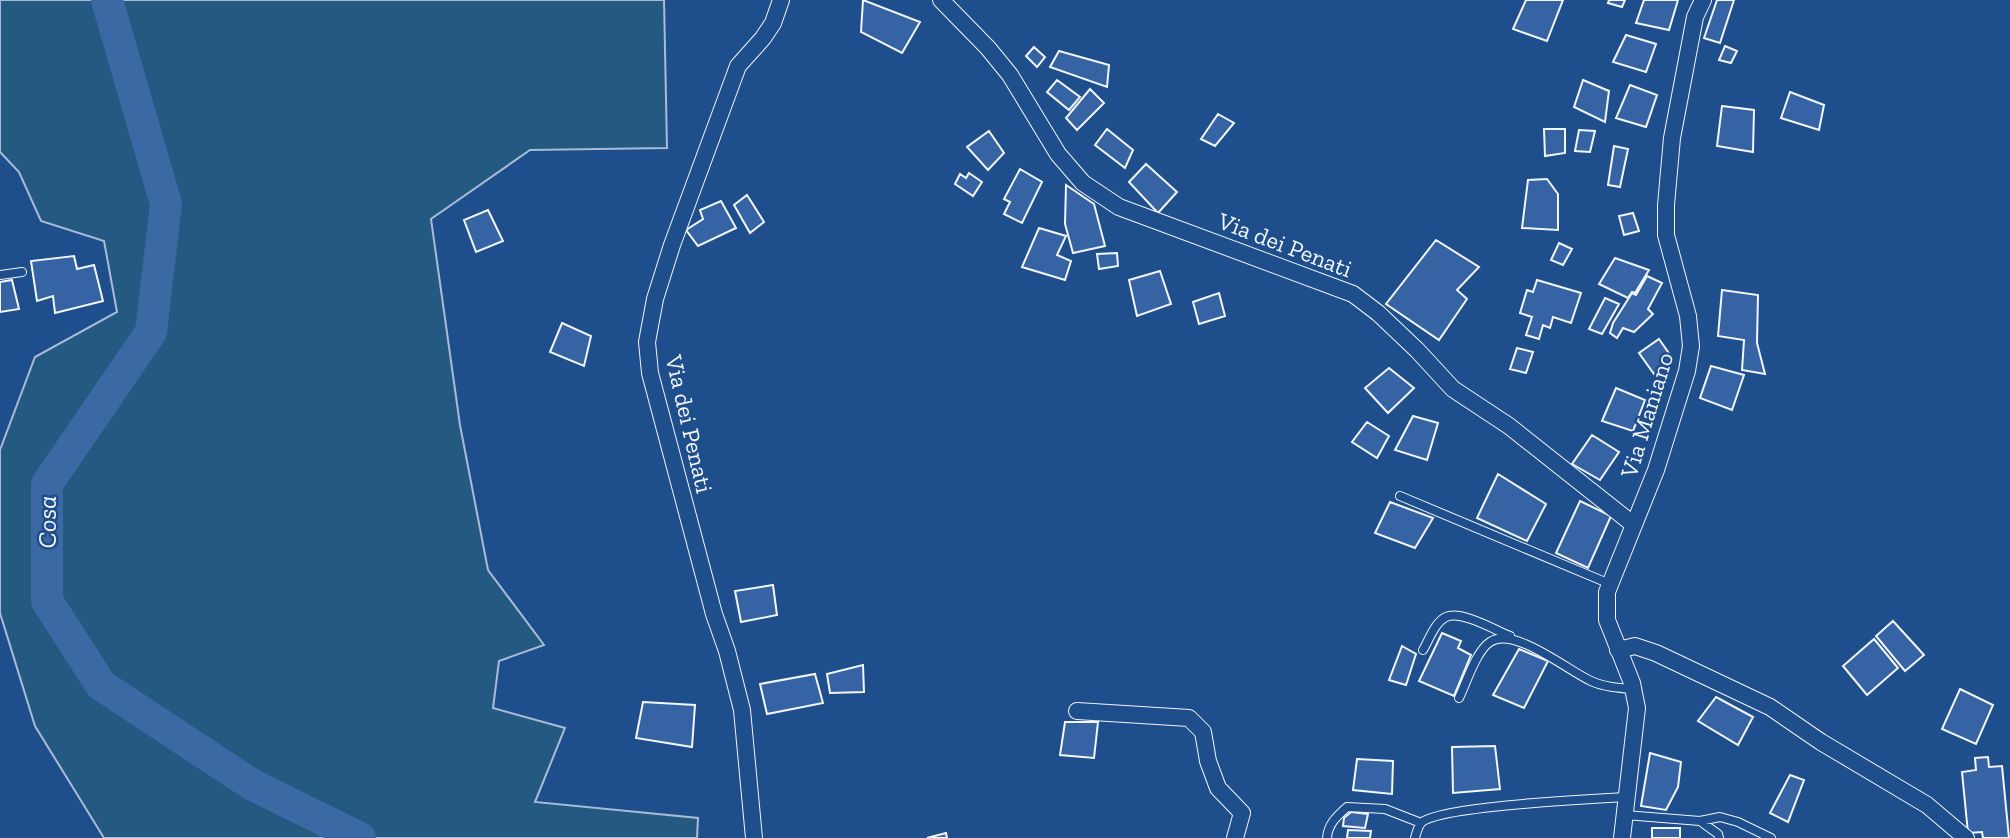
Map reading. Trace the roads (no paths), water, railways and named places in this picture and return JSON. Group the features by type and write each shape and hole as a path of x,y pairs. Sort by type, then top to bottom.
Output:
{"street":[{"name":"Via dei Penati","path":"754,838 742,710 650,373 647,342 655,299 672,246 738,66 773,23 781,0"},
{"name":"Via dei Penati","path":"941,0 1010,75 1058,154 1083,183 1119,207 1353,294 1378,313 1453,389 1508,426 1634,525"},
{"name":"Via Maniano","path":"1622,838 1637,708 1633,689 1607,620 1608,592 1656,470 1691,346 1688,316 1666,235 1666,205 1672,138 1695,17 1703,0"},
{"path":"1618,650 1635,646 1656,653 1770,707 1821,742 1927,805 1966,838"},
{"path":"1077,711 1189,718 1203,732 1218,788 1242,813 1235,838"}],"lane":[{"path":"0,275 22,272"},
{"path":"1400,496 1611,584"},
{"path":"1423,650 1435,628 1445,617 1459,615 1519,640 1594,682 1633,689"},
{"path":"1459,698 1480,652 1490,642 1503,638 1519,640"},
{"path":"1415,838 1421,823 1434,816 1503,806 1626,797"},
{"path":"1327,838 1328,829 1347,807 1385,809 1421,823"},
{"path":"1624,815 1700,821 1720,817 1738,822 1771,838"},
{"path":"1700,821 1718,834 1719,838"}],"waterway":[{"name":"Cosa","path":"107,0 166,204 151,332 47,484 47,601 101,685 251,784 360,838"}]}
